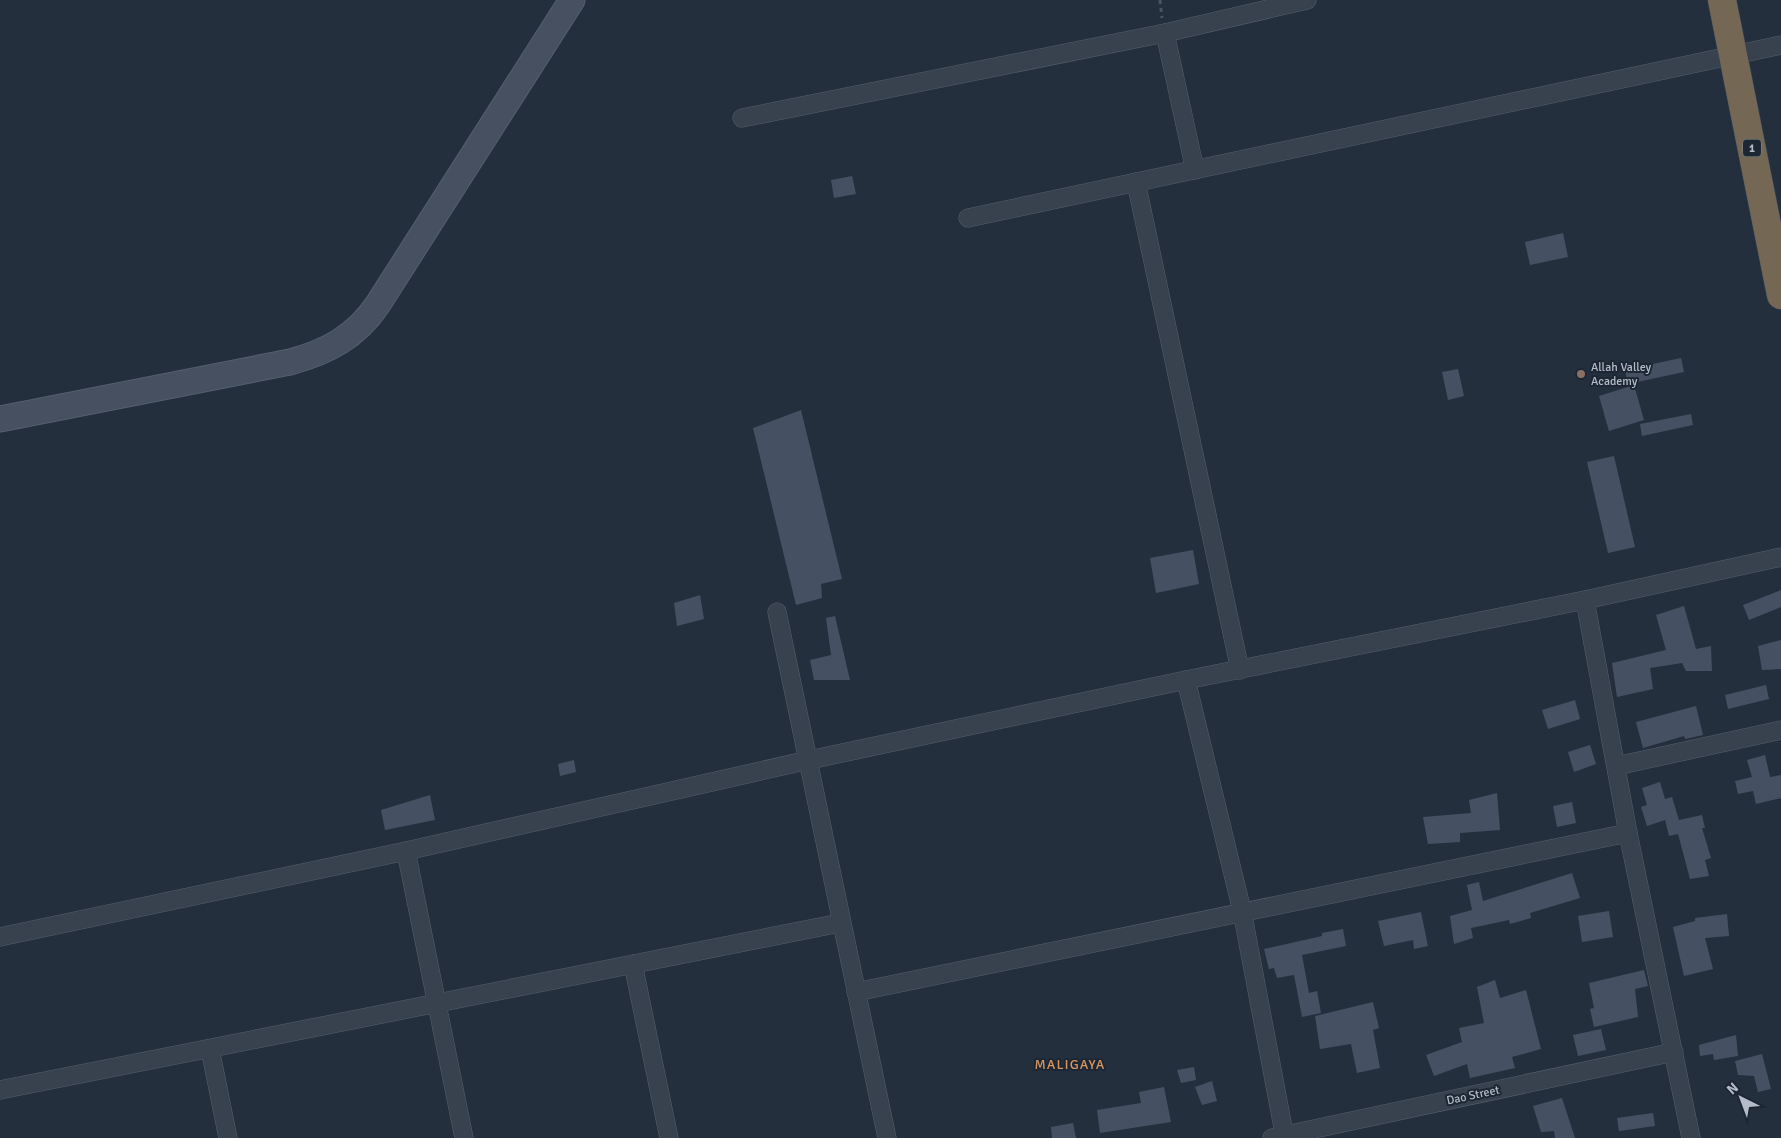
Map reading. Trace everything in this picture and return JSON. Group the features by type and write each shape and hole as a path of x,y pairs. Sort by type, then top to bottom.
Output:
{"highway":[{"name":"1","path":"1722,0 1781,292"}],"street":[{"path":"0,419 290,362 311,356 349,337 366,322 378,304 572,0"},
{"path":"742,118 1165,33 1307,0"},
{"path":"1165,33 1195,170"},
{"path":"968,218 1781,45"},
{"path":"1136,182 1240,670"},
{"path":"0,937 406,851 808,760 1186,680 1585,600 1781,557"},
{"path":"1585,600 1628,833 1691,1138"},
{"path":"776,612 808,760 840,923 887,1138"},
{"path":"1186,680 1242,911 1281,1137"},
{"path":"1616,766 1781,730"},
{"path":"856,992 1628,833"},
{"path":"406,851 464,1138"},
{"path":"0,1090 840,923"},
{"path":"633,964 670,1138"},
{"path":"210,1049 228,1138"},
{"name":"Dao Street","path":"1281,1137 1674,1052"}],"building":[{"path":"852,176 856,194 834,198 831,180"},
{"path":"1563,233 1568,257 1530,265 1525,242"},
{"path":"1681,358 1684,372 1628,384 1625,370"},
{"path":"1458,369 1464,396 1448,400 1442,372"},
{"path":"1634,385 1644,420 1609,431 1599,396"},
{"path":"801,410 842,579 821,584 822,598 796,605 753,428"},
{"path":"1691,414 1693,425 1642,436 1640,424"},
{"path":"1614,456 1635,547 1608,553 1587,462"},
{"path":"1193,550 1199,584 1156,593 1150,558"},
{"path":"1781,590 1781,607 1749,620 1743,605"},
{"path":"700,595 704,619 677,626 674,603"},
{"path":"1684,606 1696,649 1711,646 1712,671 1686,671 1682,663 1650,668 1653,689 1617,697 1612,663 1666,650 1656,615"},
{"path":"835,616 850,680 814,680 810,660 831,655 826,618"},
{"path":"1781,640 1781,669 1762,670 1758,646"},
{"path":"1766,685 1769,699 1728,709 1725,695"},
{"path":"1575,700 1580,719 1548,729 1542,710"},
{"path":"1696,706 1703,735 1685,739 1684,736 1643,748 1636,722"},
{"path":"1590,745 1596,764 1574,772 1568,752"},
{"path":"1765,755 1770,777 1781,775 1781,798 1756,804 1753,791 1738,794 1735,781 1752,777 1747,760"},
{"path":"574,760 576,772 560,776 558,764"},
{"path":"1660,782 1665,799 1672,797 1679,820 1702,815 1705,828 1702,828 1711,858 1705,860 1709,876 1690,879 1678,834 1669,836 1665,820 1647,826 1641,807 1647,805 1642,788"},
{"path":"1497,793 1500,830 1460,833 1460,842 1428,844 1423,817 1471,813 1469,800"},
{"path":"430,795 435,820 385,830 381,810"},
{"path":"1572,802 1576,823 1557,827 1553,806"},
{"path":"1572,873 1580,898 1530,913 1531,918 1510,924 1509,920 1471,928 1473,938 1454,944 1450,916 1472,910 1467,885 1479,882 1483,901"},
{"path":"1609,911 1613,937 1582,942 1578,916"},
{"path":"1421,912 1428,946 1414,949 1413,940 1384,946 1378,921"},
{"path":"1727,914 1729,936 1705,938 1713,969 1684,976 1673,927 1695,921 1695,918"},
{"path":"1343,929 1346,946 1302,955 1309,993 1317,991 1321,1013 1302,1017 1294,975 1277,978 1274,968 1269,969 1264,949 1322,936 1322,933"},
{"path":"1644,970 1648,986 1635,989 1638,1017 1594,1027 1590,1009 1594,1008 1589,983"},
{"path":"1495,980 1500,998 1526,990 1541,1049 1512,1057 1515,1068 1470,1078 1467,1064 1434,1076 1426,1055 1462,1042 1459,1028 1484,1023 1477,987"},
{"path":"1373,1002 1379,1028 1373,1030 1380,1068 1357,1073 1351,1044 1320,1049 1315,1016"},
{"path":"1601,1029 1606,1050 1578,1056 1573,1035"},
{"path":"1736,1035 1738,1056 1714,1060 1713,1054 1700,1056 1699,1045"},
{"path":"1762,1054 1771,1089 1758,1092 1754,1076 1738,1075 1735,1061"},
{"path":"1194,1067 1196,1080 1181,1083 1177,1070"},
{"path":"1212,1081 1217,1101 1202,1105 1195,1087"},
{"path":"1164,1087 1171,1122 1100,1133 1097,1110 1141,1103 1139,1092"},
{"path":"1562,1098 1575,1138 1555,1138 1554,1131 1541,1132 1533,1106"},
{"path":"1653,1113 1655,1126 1619,1131 1617,1118"},
{"path":"1073,1123 1076,1138 1052,1138 1051,1127"}],"place":[{"name":"Allah Valley Academy","path":"1581,374"}],"district":[{"name":"MALIGAYA","path":"1070,1064"}]}
